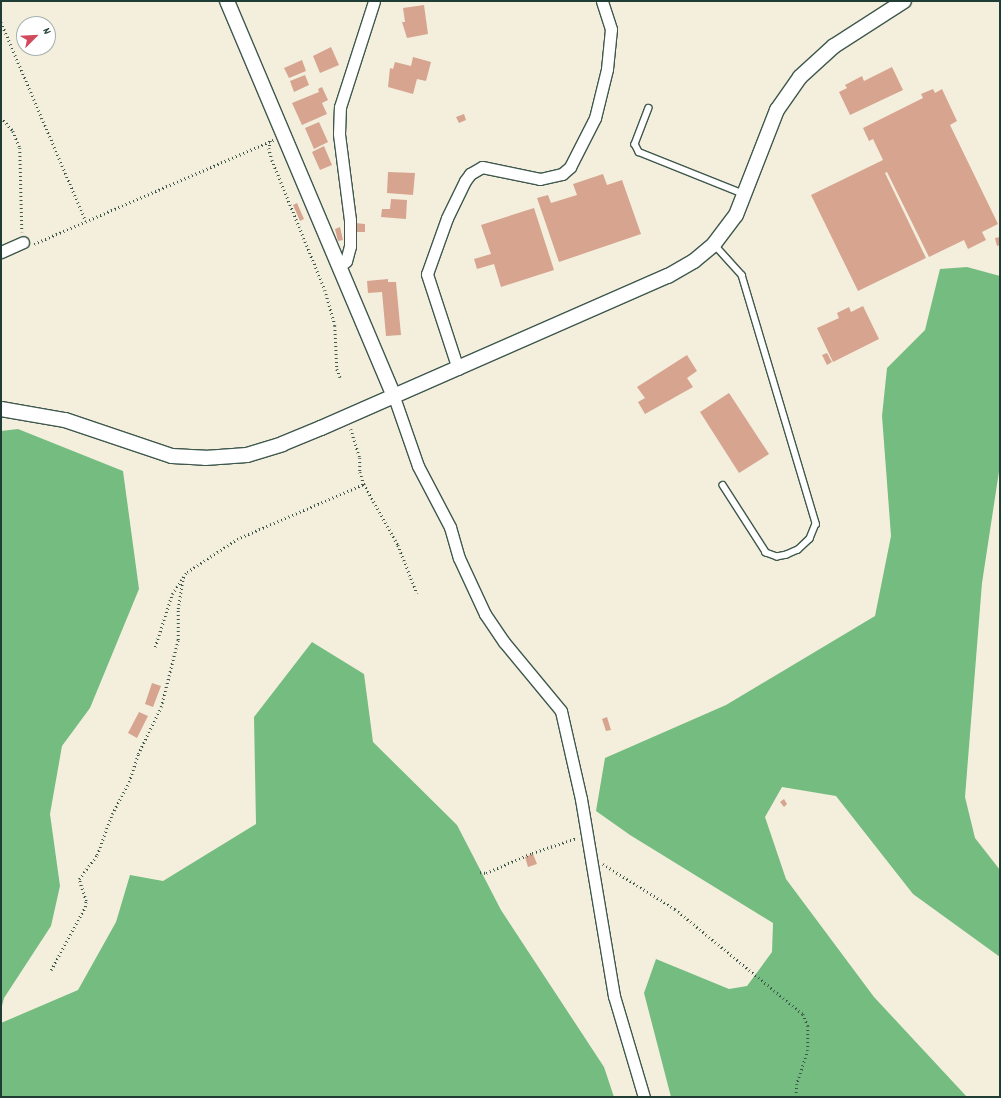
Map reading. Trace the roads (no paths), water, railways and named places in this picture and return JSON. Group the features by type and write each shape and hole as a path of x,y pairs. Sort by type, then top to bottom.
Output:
{"street":[{"path":"227,1 285,135 394,397 418,466 450,527 459,558 485,614 504,642 562,711 587,834 614,996 644,1097"},
{"path":"339,267 346,261 350,246 350,220 340,146 340,107 374,1"},
{"path":"458,369 427,274 447,218 465,181 470,174 482,167 540,179 562,174 570,167 595,118 607,69 611,28 602,1"},
{"path":"1,409 65,420 153,451 188,458 226,458 266,450 348,417 668,276 694,261 714,244 736,215 746,195 777,110 800,77 834,46 904,1"},
{"path":"1,252 23,242"}],"lane":[{"path":"649,108 635,144 639,152 746,195"},
{"path":"714,244 742,275 816,524 810,539 798,550 787,555 777,557 766,553 723,486"}]}
